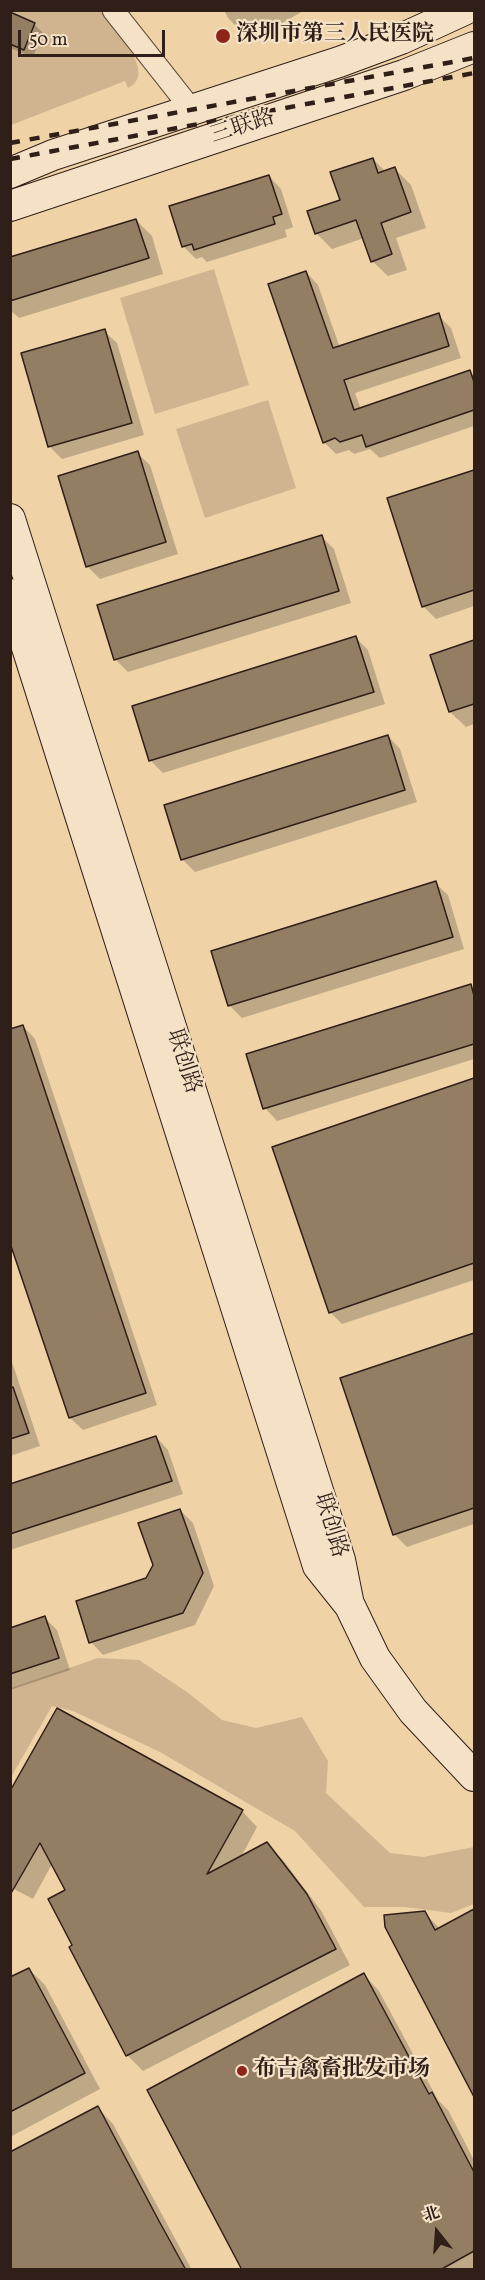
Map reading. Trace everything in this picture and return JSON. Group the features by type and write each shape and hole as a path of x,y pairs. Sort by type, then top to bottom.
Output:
{"street":[{"path":"113,10 192,110"},
{"path":"10,173 53,155 339,63 464,10"},
{"name":"三联路","path":"10,206 404,75 474,47"},
{"name":"联创路","path":"10,519 340,1560 350,1606"},
{"name":"联创路","path":"10,594 318,1566 350,1606 375,1658 413,1711 474,1776"}],"shaded area":[{"path":"11,11 101,11 131,50 139,72 136,81 128,88 125,81 11,125"},
{"path":"214,269 249,385 155,414 120,298"},
{"path":"268,400 296,488 205,518 176,429"},
{"path":"98,1658 139,1660 187,1692 222,1720 256,1728 302,1717 328,1761 326,1793 390,1853 423,1857 474,1847 474,1904 451,1913 405,1907 364,1907 295,1831 160,1752 73,1711 52,1706 11,1777 11,1688"}],"building":[{"path":"10,12 35,23 24,50 10,44"},
{"path":"373,158 378,173 395,167 411,212 381,223 392,254 371,262 356,220 315,234 307,211 340,200 330,172"},
{"path":"269,175 282,214 273,217 275,224 194,250 192,244 182,247 169,206"},
{"path":"136,219 149,258 10,301 10,257"},
{"path":"306,271 333,348 439,313 449,346 344,380 354,410 470,370 474,382 474,410 366,447 362,435 340,442 335,438 323,443 268,284"},
{"path":"105,329 132,423 48,447 21,353"},
{"path":"138,451 166,542 86,567 58,476"},
{"path":"474,470 474,590 422,607 387,498"},
{"path":"322,535 339,591 114,660 97,605"},
{"path":"356,636 374,692 149,761 132,706"},
{"path":"474,640 474,704 449,712 430,655"},
{"path":"388,735 405,790 181,860 164,805"},
{"path":"436,881 453,937 228,1006 211,951"},
{"path":"471,984 474,996 474,1044 263,1109 246,1054"},
{"path":"23,1025 146,1393 69,1418 10,1243 10,1029"},
{"path":"474,1078 474,1263 329,1313 272,1147"},
{"path":"474,1333 474,1508 393,1535 340,1378"},
{"path":"13,1387 29,1433 10,1439 10,1388"},
{"path":"156,1436 172,1481 10,1534 10,1484"},
{"path":"180,1509 203,1573 183,1613 89,1643 76,1601 146,1578 153,1565 138,1523"},
{"path":"45,1616 59,1658 10,1674 10,1628"},
{"path":"57,1708 243,1810 207,1874 267,1842 307,1894 336,1949 126,2056 69,1947 72,1945 48,1899 65,1890 40,1843 10,1895 10,1791"},
{"path":"474,1909 474,2097 385,1927 384,1915 425,1911 435,1930"},
{"path":"29,1968 85,2073 10,2112 10,1977"},
{"path":"364,1973 429,2094 432,2092 474,2172 474,2251 440,2270 242,2270 147,2090"},
{"path":"98,2106 186,2270 10,2270 10,2152"}],"railway":[{"path":"10,143 474,58"},
{"path":"10,159 474,73"}],"place":[{"name":"深圳市第三人民医院","path":"223,36"},
{"name":"布吉禽畜批发市场","path":"242,2071"}]}
